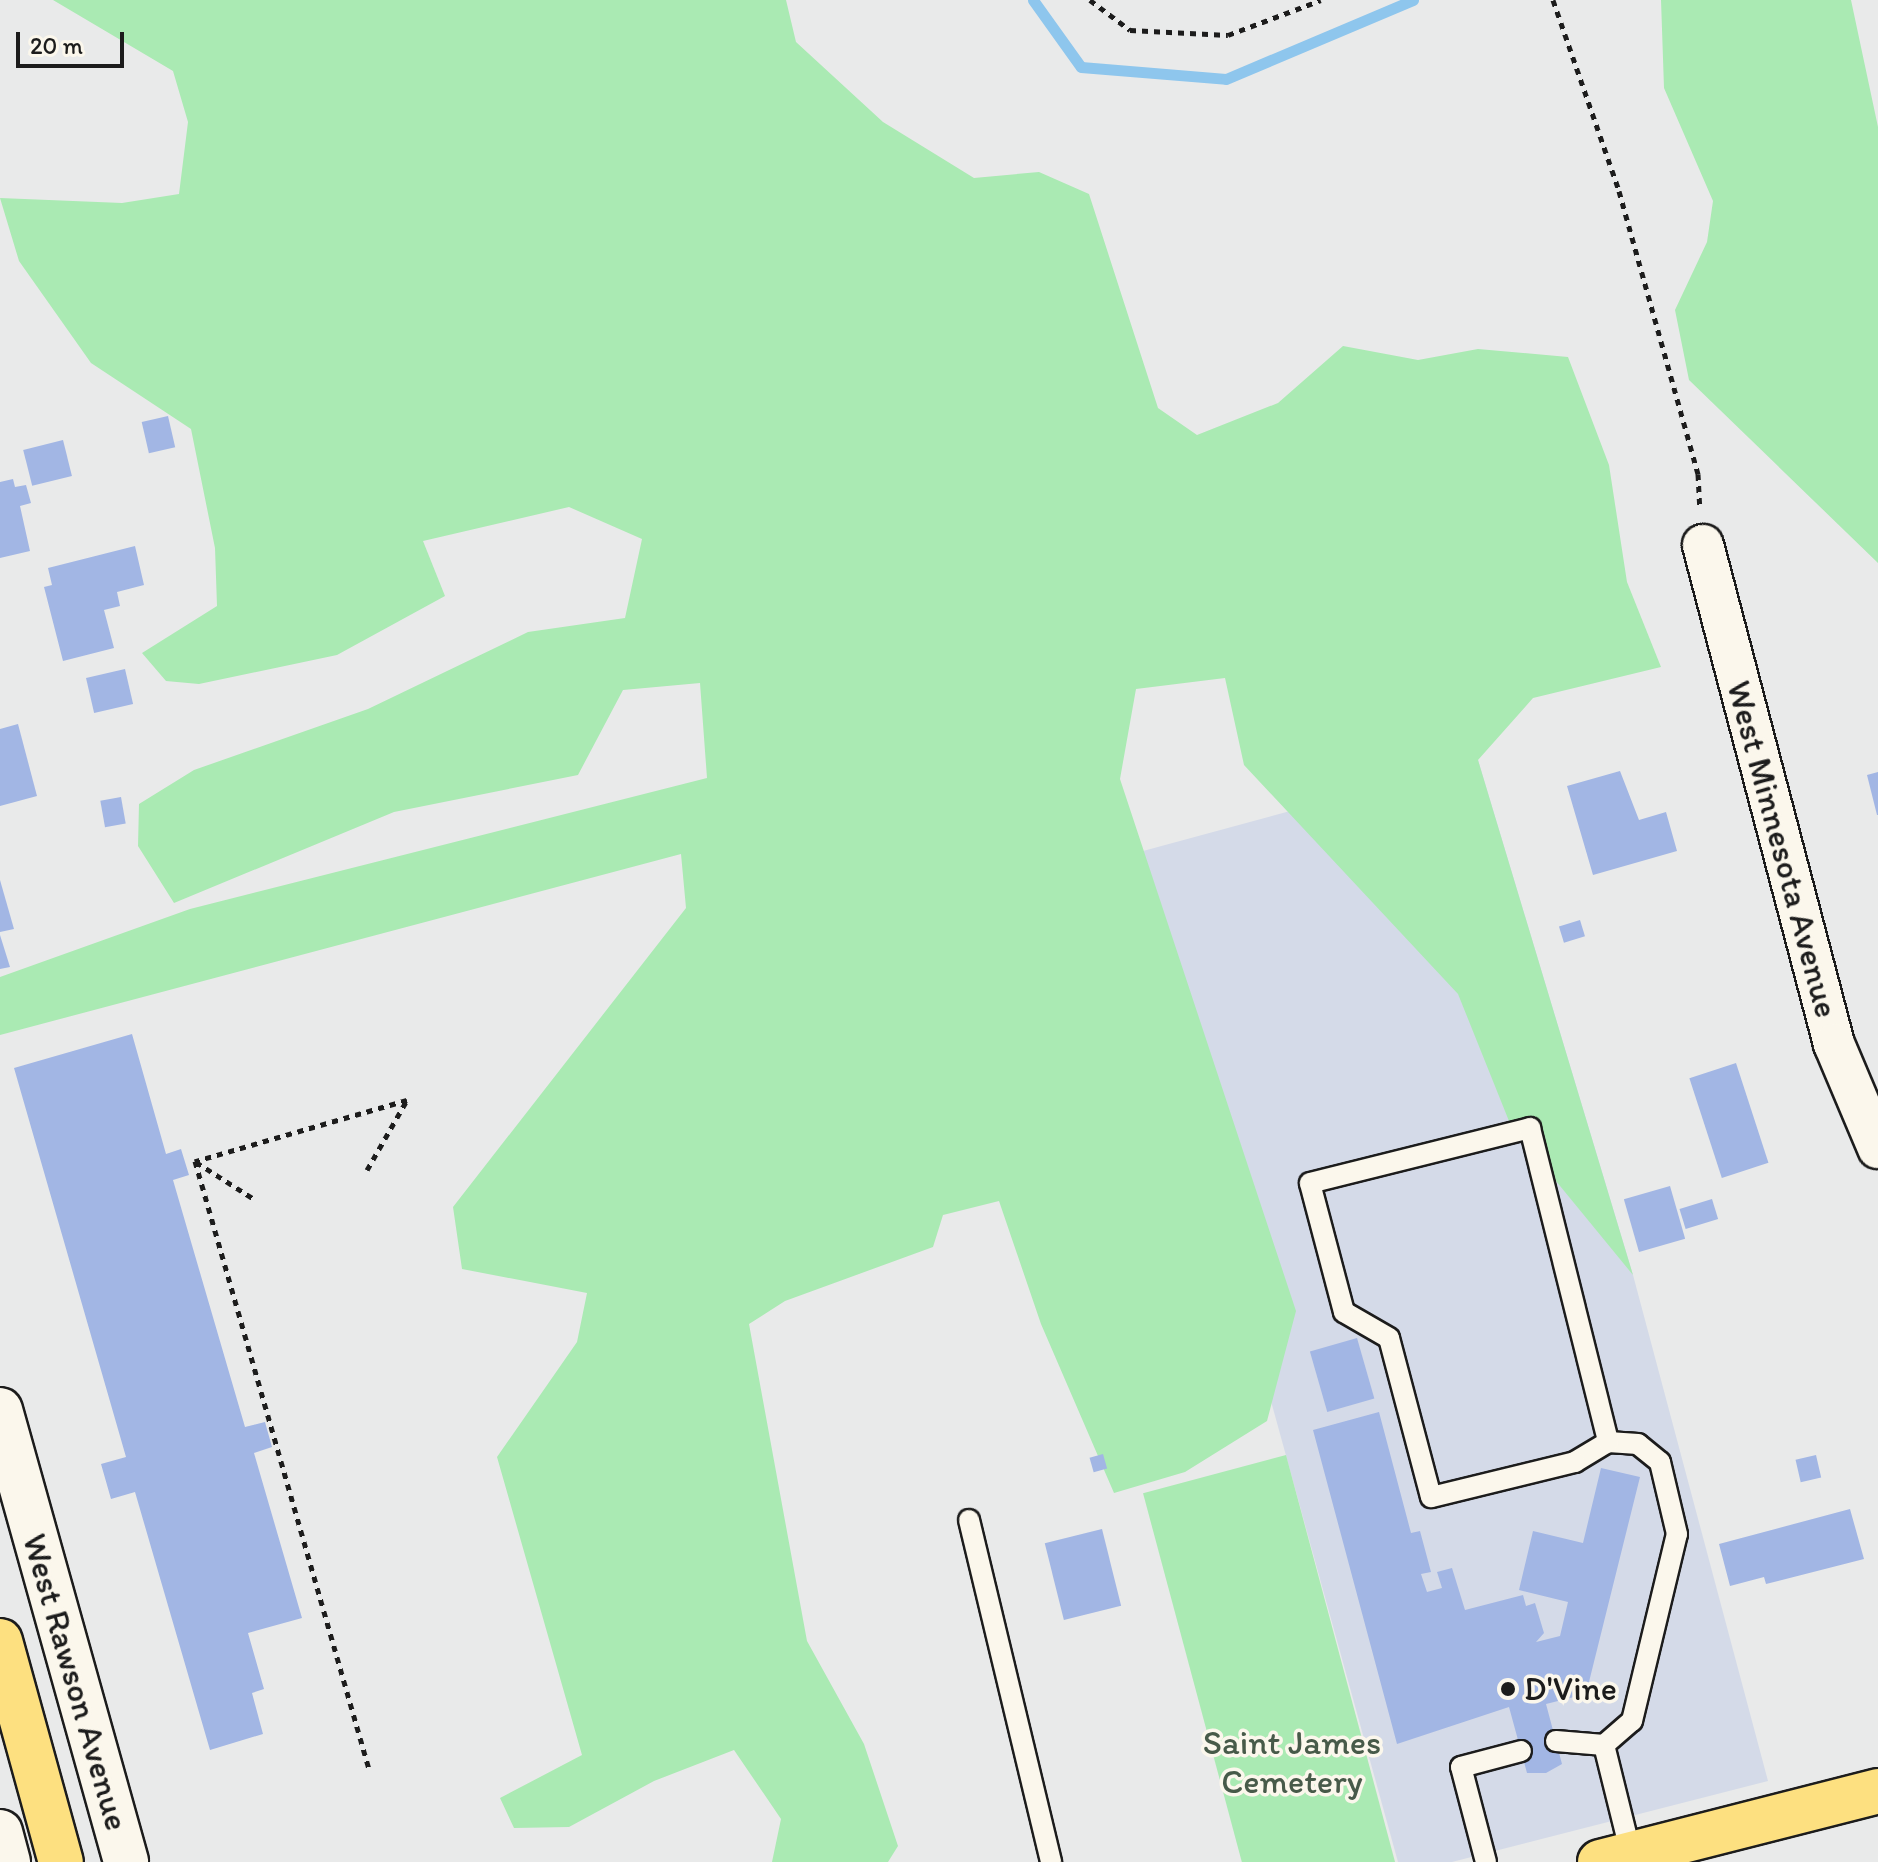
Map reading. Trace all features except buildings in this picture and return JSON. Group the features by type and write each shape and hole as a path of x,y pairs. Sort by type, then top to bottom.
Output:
{"main road":[{"name":"West Rawson Avenue","path":"0,1410 126,1862"},
{"path":"0,1641 61,1862"},
{"path":"1616,1858 1878,1791"},
{"path":"0,1832 8,1862"}],"street":[{"name":"West Minnesota Avenue","path":"1703,545 1834,1044 1878,1148"}],"lane":[{"path":"1556,1741 1604,1745 1632,1721 1677,1534 1660,1462 1638,1444 1608,1442 1575,1462 1431,1497 1389,1338 1344,1312 1310,1183 1530,1128 1608,1442"},
{"path":"969,1520 1051,1862"},
{"path":"1604,1745 1616,1858"},
{"path":"1486,1862 1461,1767 1521,1751"}],"path":[{"path":"1090,0 1130,30 1228,35 1321,0"},
{"path":"1553,0 1669,364 1698,474 1703,545"},
{"path":"195,1161 407,1100 367,1170"},
{"path":"195,1161 254,1199"},
{"path":"195,1161 369,1769"}],"shaded area":[{"path":"1478,760 1633,1275 1768,1781 1452,1862 1398,1862 1121,857"}],"green space":[{"path":"53,0 786,0 796,42 883,122 974,178 1039,172 1089,194 1158,408 1197,435 1278,403 1343,346 1418,360 1478,349 1568,357 1609,465 1627,582 1661,667 1533,698 1478,760 1633,1275 1511,1126 1458,994 1244,765 1225,678 1136,689 1120,779 1296,1311 1267,1421 1185,1472 1114,1493 1041,1324 999,1201 943,1215 933,1247 785,1301 749,1324 807,1641 864,1744 898,1846 888,1862 772,1862 781,1819 734,1750 654,1781 569,1827 514,1828 500,1798 582,1755 497,1457 577,1342 587,1293 462,1269 453,1207 686,908 681,854 0,1035 0,977 190,909 707,778 700,683 623,690 578,775 394,812 174,903 138,846 139,804 194,770 368,709 528,632 625,618 642,539 569,507 423,541 445,596 337,655 199,684 166,681 142,653 217,606 215,548 191,429 91,363 19,261 0,198 122,203 179,194 188,122 173,71"},
{"path":"1661,0 1851,0 1878,127 1878,563 1689,380 1675,310 1707,242 1713,201 1664,88"},
{"name":"Saint James Cemetery","path":"1286,1455 1395,1862 1242,1862 1143,1493"}],"waterway":[{"path":"1033,0 1081,67 1226,79 1413,0"}],"place":[{"name":"D'Vine","path":"1508,1689"}]}
